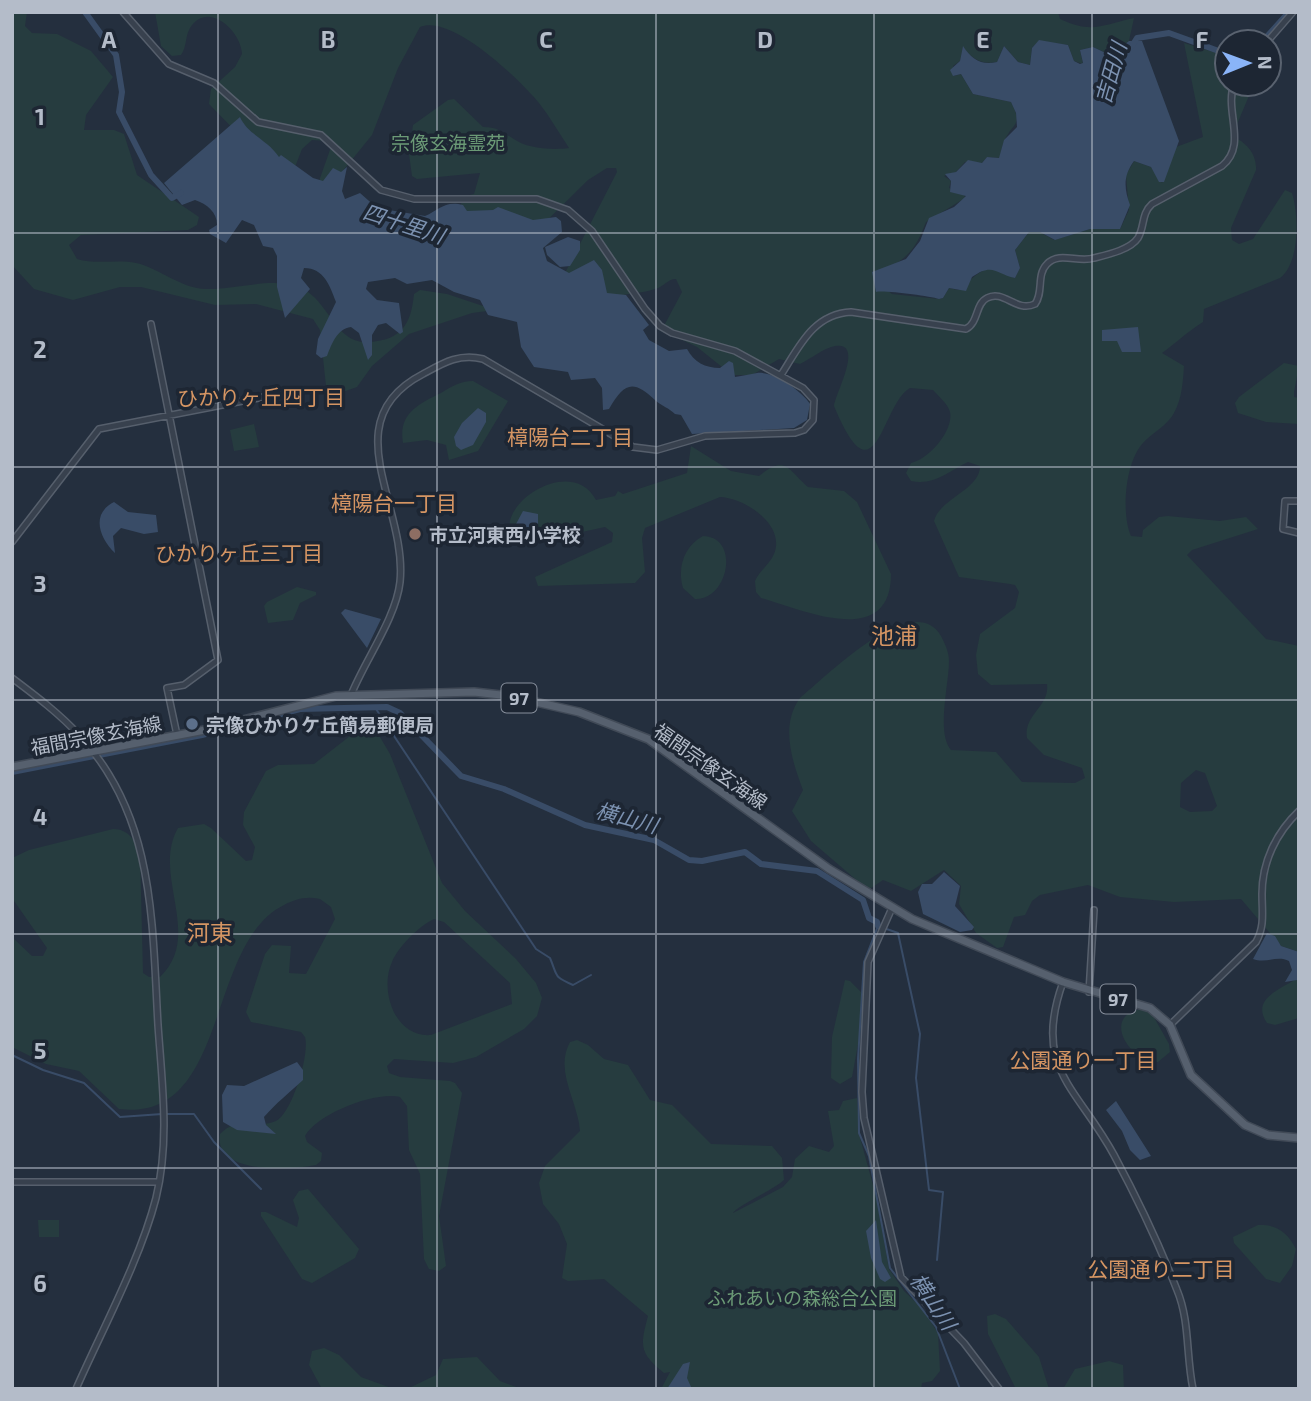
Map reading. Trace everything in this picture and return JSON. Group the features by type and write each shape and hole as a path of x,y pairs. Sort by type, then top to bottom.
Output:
{"main road":[{"name":"福間宗像玄海線","path":"12,767 177,735 310,701 351,695 492,693 579,712 628,729 664,750 829,869 891,908 955,939 1089,992 1145,1006 1173,1021"},
{"path":"1173,1021 1191,1074 1245,1125 1268,1135 1299,1138"}],"street":[{"path":"123,12 169,64 214,83 248,116 262,125 306,130 321,135 369,182 392,195 414,199 537,199 568,210 592,230 645,309 660,326 672,334 735,351 807,391 814,400 814,416 804,430 795,433 705,436 652,451 633,447 483,359 456,358 404,384 385,403 377,435 400,559 398,593 391,614 369,652 351,695"},
{"path":"1279,28 1293,12"},
{"path":"781,375 814,326 832,315 858,313 966,329 974,323 982,303 991,297 998,297 1021,308 1035,304 1040,295 1042,271 1051,260 1088,260 1132,244 1138,238 1144,214 1152,204 1222,166 1231,158 1235,148 1231,98"},
{"path":"151,324 218,660 184,685 167,688 177,735"},
{"path":"12,542 99,429 300,390"},
{"path":"1299,502 1285,501 1283,529 1299,533"},
{"path":"12,678 56,713 93,751 125,803 142,849 149,883 163,1111 159,1182 142,1237 76,1389"},
{"path":"1173,1021 1256,942 1262,927 1262,883 1266,864 1278,836 1299,811"},
{"path":"891,908 868,962 862,1092 864,1118 901,1277 964,1343 999,1389"},
{"path":"1089,992 1094,910"},
{"path":"1063,982 1052,1024 1059,1069 1115,1158 1177,1291 1185,1316 1193,1389"},
{"path":"12,1182 159,1182"}],"green space":[{"path":"12,12 27,12 25,26 32,33 57,34 91,51 113,77 86,115 84,130 114,130 124,134 137,175 199,217 197,225 188,230 81,235 69,245 77,259 136,263 197,288 217,289 279,283 301,288 319,302 348,337 357,341 380,341 397,334 407,322 414,294 420,290 447,294 495,310 472,313 409,334 372,366 357,387 337,394 326,386 320,330 313,319 256,304 215,305 141,287 120,287 73,300 34,289 12,265"},
{"name":"宗像玄海霊苑","path":"155,12 1058,12 1060,19 1089,27 1134,18 1129,41 1110,55 1093,47 1080,50 1083,64 1074,61 1068,45 1039,41 1032,48 1030,65 1018,62 1004,46 997,62 992,63 978,60 963,47 960,61 953,66 954,76 961,74 973,94 1011,102 1017,120 1004,142 999,158 987,157 982,163 965,162 956,172 944,176 951,181 949,188 964,194 965,198 926,222 912,249 888,268 887,290 892,294 939,299 943,298 949,288 958,290 987,269 999,270 1015,278 1020,268 1015,250 1029,232 1040,232 1054,240 1090,229 1120,229 1129,210 1126,175 1134,161 1151,167 1162,183 1176,147 1203,137 1184,43 1213,52 1213,98 1248,98 1232,136 1250,149 1256,164 1256,170 1231,228 1232,240 1239,244 1253,239 1285,190 1292,193 1294,202 1297,226 1294,250 1287,271 1280,278 1204,309 1203,322 1162,353 1184,366 1183,384 1177,408 1164,425 1143,443 1132,462 1126,488 1126,515 1131,536 1142,537 1143,530 1159,517 1168,516 1220,521 1246,517 1258,529 1192,550 1187,555 1266,639 1299,646 1299,952 1281,946 1241,899 1174,902 1120,897 1088,885 1040,895 1032,901 1025,915 1014,917 1003,947 997,948 976,933 959,904 961,886 944,870 911,891 883,880 868,890 811,841 792,811 803,790 792,755 789,731 790,720 800,698 848,657 891,629 911,623 928,624 941,636 949,658 944,732 951,750 996,752 1022,782 1075,783 1085,778 1082,768 1044,755 1027,738 1029,723 1045,698 1047,684 991,685 978,674 976,655 980,634 1015,608 1019,592 1015,585 959,577 934,521 944,506 974,481 980,466 968,462 941,477 919,482 911,481 906,473 911,463 932,451 944,436 950,420 950,412 945,403 933,390 910,388 900,398 877,441 869,449 860,448 848,435 834,406 848,360 848,352 844,347 831,347 800,364 779,359 752,375 732,375 697,347 666,332 665,324 682,292 676,279 649,291 620,296 609,301 565,273 617,172 616,168 607,168 588,180 514,253 460,206 465,196 474,194 480,173 417,179 412,176 409,154 413,125 448,100 454,99 483,127 498,130 530,146 569,148 539,103 517,80 467,39 449,30 434,26 420,27 398,68 372,135 333,183 319,181 331,147 326,141 312,140 302,149 288,185 209,104 211,89 235,67 242,54 230,28 214,18 197,20 188,31 181,55 172,56 161,46","holes":["1196,770 1205,773 1217,806 1212,811 1190,812 1180,807 1181,783"]},
{"path":"1284,363 1299,366 1294,397 1299,398 1299,424 1266,422 1238,413 1235,403 1239,397"},
{"path":"473,381 508,401 478,451 449,460 446,445 427,440 403,443 404,424 411,411 452,387"},
{"path":"254,424 259,447 234,451 230,430"},
{"path":"691,446 731,471 759,476 768,469 781,465 791,470 808,487 844,491 857,502 891,574 887,597 877,611 861,618 842,619 821,616 761,598 756,592 755,581 774,554 774,533 769,523 751,508 741,502 720,497 645,528 642,538 645,572 635,583 538,586 535,577 612,542 613,533 605,527 531,543 516,542 509,529 512,515 521,502 535,491 551,484 568,482 584,486 596,500 615,496 618,491 623,494 687,473"},
{"path":"703,536 715,539 722,547 726,557 726,569 716,590 706,597 695,599 683,588 682,565 691,546"},
{"path":"297,587 316,592 316,595 300,603 293,620 268,623 264,606 267,602"},
{"path":"369,733 380,737 390,754 442,883 465,911 516,959 536,983 542,998 537,1016 524,1029 476,1057 453,1063 394,1059 387,1066 389,1073 400,1077 450,1081 455,1083 462,1093 439,1216 446,1266 439,1271 429,1269 424,1259 420,1174 409,1150 407,1106 400,1097 376,1097 362,1101 321,1120 305,1136 307,1142 322,1153 321,1161 316,1165 256,1167 229,1157 221,1147 220,1134 227,1128 241,1123 261,1124 276,1121 294,1095 305,1056 305,1037 301,1032 251,1022 246,1012 265,954 272,945 291,946 289,973 306,974 335,919 331,907 320,899 306,898 288,903 259,926 240,955 199,1061 180,1089 155,1106 119,1109 79,1071 46,1064 12,1047 12,937 32,956 43,956 47,948 12,898 12,858 29,850 113,829 127,833 140,852 143,973 149,977 160,977 172,960 178,943 170,865 171,846 178,828 204,824 246,861 252,860 255,847 243,825 244,812 266,771 278,765 314,764 350,736","holes":["434,919 444,922 510,983 512,1004 431,1035 418,1034 399,1021 393,1010 389,998 388,973 395,956 416,932"]},
{"path":"1299,977 1299,1018 1275,1025 1267,1023 1262,1007 1265,1001"},
{"path":"845,980 850,981 861,992 865,1006 852,1077 840,1084 831,1078 832,1037"},
{"path":"1142,1009 1151,1012 1169,1044 1170,1052 1158,1062 1137,1054 1123,1037 1123,1020 1130,1013"},
{"name":"ふれあいの森総合公園","path":"577,1040 588,1045 604,1059 628,1065 650,1100 672,1105 711,1144 772,1146 782,1158 784,1180 733,1213 783,1187 792,1177 795,1159 809,1146 829,1152 834,1146 828,1111 839,1110 843,1101 857,1098 859,1134 876,1196 889,1269 904,1291 922,1308 938,1333 940,1371 932,1381 922,1383 921,1389 661,1389 670,1372 664,1373 646,1354 643,1342 648,1316 604,1279 568,1281 562,1278 567,1244 559,1224 543,1204 539,1183 545,1166 580,1131 565,1064 570,1042"},
{"path":"308,1189 359,1249 355,1258 312,1283 302,1279 261,1216 261,1212 266,1212 297,1227 299,1218 293,1200 299,1191"},
{"path":"38,1220 59,1220 59,1237 39,1237"},
{"path":"1258,1225 1271,1226 1281,1231 1296,1249 1292,1266 1280,1283 1266,1279 1234,1243 1233,1237"},
{"path":"995,1314 1006,1319 1039,1357 1049,1389 1016,1389 988,1334 987,1316"},
{"path":"324,1348 339,1355 361,1377 394,1389 322,1389 309,1365 312,1351"},
{"path":"477,1357 500,1381 522,1389 407,1389 436,1375 443,1359"},
{"path":"1109,1361 1123,1365 1124,1389 1063,1389 1075,1369"}],"water":[{"path":"1039,40 1068,45 1074,61 1080,64 1083,63 1080,50 1093,47 1110,55 1129,41 1142,41 1179,141 1164,182 1159,182 1151,167 1134,161 1126,182 1130,205 1120,229 1090,229 1055,240 1040,232 1029,232 1015,250 1020,268 1015,278 994,270 985,270 972,277 966,291 949,288 943,298 939,299 876,292 872,272 906,259 920,241 929,218 954,207 966,196 950,192 951,181 945,174 956,172 968,160 982,163 987,157 999,158 1004,140 1017,127 1016,113 1011,102 973,94 961,74 953,76 950,70 960,61 963,46 973,58 986,63 997,62 1004,46 1018,62 1030,65 1032,48"},
{"path":"240,117 279,157 281,155 313,178 323,181 333,168 341,172 347,167 342,191 345,199 360,193 377,208 425,216 447,205 457,204 463,205 467,211 493,210 498,207 533,220 556,217 561,221 562,232 543,248 547,261 569,273 594,260 602,270 607,293 626,295 649,325 643,330 649,340 669,351 687,349 697,361 710,367 720,368 729,361 733,363 735,377 764,373 779,379 794,388 810,404 807,420 794,428 692,434 681,415 675,414 635,387 624,389 609,409 603,410 602,388 595,378 571,380 568,372 534,367 521,347 517,322 488,315 480,300 454,292 432,280 407,284 395,278 368,282 366,289 377,300 399,303 403,332 400,334 386,323 378,325 372,335 372,355 368,360 359,333 351,327 346,328 336,337 327,356 321,358 316,354 318,339 336,302 329,284 321,275 317,271 304,268 301,278 310,289 285,318 277,287 277,256 273,248 263,246 254,225 242,220 226,243 210,234 209,230 217,225 210,209 195,200 182,205 164,183"},
{"path":"568,237 580,241 580,250 570,266 560,267 547,255 545,247"},
{"path":"1138,327 1141,352 1122,352 1117,341 1102,341 1102,330"},
{"path":"478,408 486,413 486,422 473,445 461,450 456,446 454,437 462,423"},
{"path":"114,502 128,512 156,515 158,532 144,534 121,528 113,536 115,553 105,541 100,527 102,513"},
{"path":"523,511 538,514 538,531 518,534 516,524"},
{"path":"345,609 381,619 367,648 341,613"},
{"path":"944,872 960,886 955,906 974,927 972,930 960,932 923,914 918,892 922,884 932,884"},
{"path":"1267,933 1275,936 1281,946 1299,952 1297,980 1285,982 1292,970 1289,961 1253,959"},
{"path":"297,1062 303,1070 303,1080 264,1117 266,1125 276,1134 237,1130 223,1122 222,1095 227,1085 244,1086"},
{"path":"1116,1101 1151,1156 1140,1160 1130,1150 1122,1131 1106,1110"},
{"path":"876,1220 882,1262 891,1278 885,1282 880,1279 871,1258 866,1231"},
{"path":"690,1362 687,1378 692,1389 667,1389 683,1364"}],"waterway":[{"name":"四十里川","path":"85,12 116,55 122,92 119,112 151,175 172,198 181,193"},
{"name":"吉田川","path":"1275,28 1289,12"},
{"name":"吉田川","path":"1132,46 1137,38 1169,33 1213,49"},
{"path":"374,706 536,949 550,958 562,980 573,985 591,975"},
{"name":"横山川","path":"12,772 202,735 300,709 387,707 400,713 461,776 504,789 585,825 654,840 689,860 702,861 745,852 761,864 817,871 863,900 869,918 877,922 878,926"},
{"name":"横山川","path":"937,1260 943,1192 929,1190 916,1078 920,1034 898,933 878,926 864,962 858,1059 859,1133 869,1156 890,1268 936,1327 960,1389"},
{"path":"12,1055 43,1070 84,1083 120,1117 162,1114"},
{"path":"167,1114 194,1114 214,1142 261,1189"}],"place":[{"name":"市立河東西小学校","path":"415,534"},
{"name":"宗像ひかりケ丘簡易郵便局","path":"192,724"}],"district":[{"name":"ひかりヶ丘四丁目","path":"261,396"},
{"name":"樟陽台二丁目","path":"570,436"},
{"name":"樟陽台一丁目","path":"394,502"},
{"name":"ひかりヶ丘三丁目","path":"239,552"},
{"name":"池浦","path":"894,635"},
{"name":"河東","path":"210,932"},
{"name":"公園通り一丁目","path":"1083,1059"},
{"name":"公園通り二丁目","path":"1161,1268"}]}
